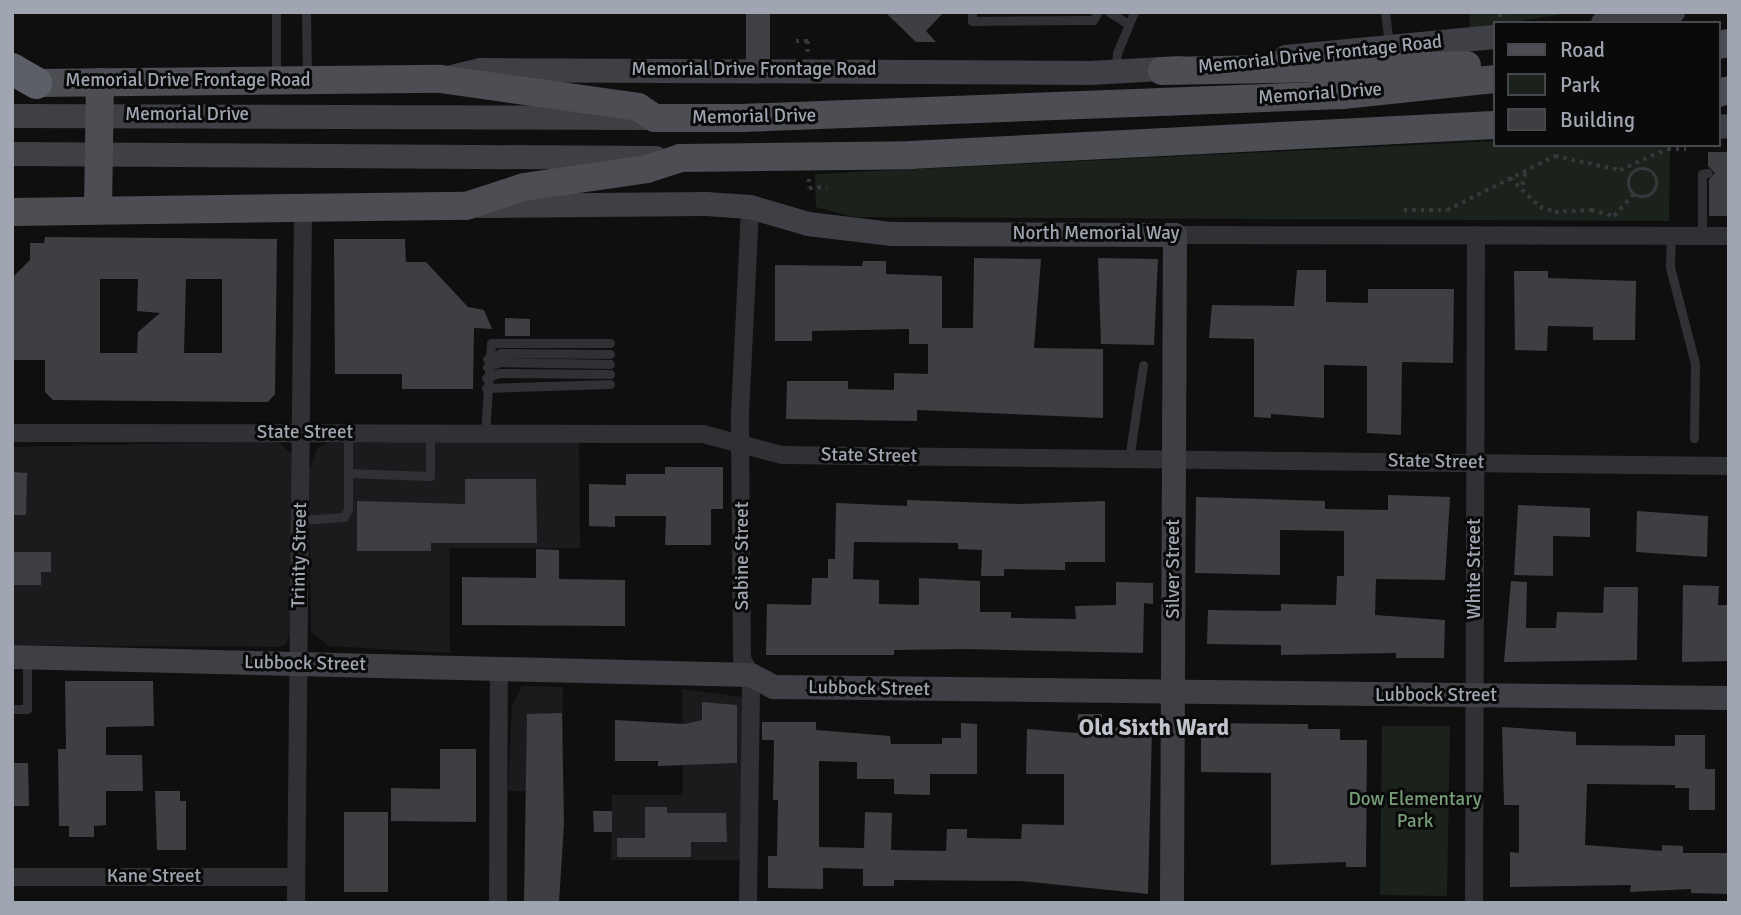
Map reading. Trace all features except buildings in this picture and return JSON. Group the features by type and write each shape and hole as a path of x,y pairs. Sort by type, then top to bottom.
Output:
{"main road":[{"path":"1162,71 1492,65"},
{"name":"Memorial Drive Frontage Road","path":"20,78 100,82 440,79"},
{"path":"440,79 638,107 655,118"},
{"name":"Memorial Drive","path":"655,118 923,114 1167,103 1343,94 1492,79"},
{"path":"98,209 100,82"},
{"name":"Memorial Drive","path":"680,158 910,155 1492,127"},
{"path":"20,209 466,206 524,187 647,169 680,158"}],"street":[{"path":"758,12 758,71"},
{"path":"1616,21 1667,13"},
{"name":"Memorial Drive Frontage Road","path":"440,79 481,70 1162,71 1492,37"},
{"name":"Memorial Drive","path":"12,116 195,114 655,118"},
{"name":"Memorial Drive","path":"12,154 680,158"},
{"name":"North Memorial Way","path":"466,206 750,207 808,223 892,234 1729,236"},
{"name":"Sabine Street","path":"748,903 751,675 742,659 744,444 741,351 750,207"},
{"name":"Trinity Street","path":"296,903 303,208"},
{"name":"Silver Street","path":"1172,903 1175,234"},
{"name":"White Street","path":"1474,903 1476,236"},
{"name":"State Street","path":"12,433 703,435 782,455 1729,466"},
{"name":"Lubbock Street","path":"19,657 751,675 774,687 1173,694 1729,698"},
{"path":"498,903 499,669"},
{"name":"Kane Street","path":"12,877 296,877"}],"lane":[{"path":"276,12 276,81"},
{"path":"306,12 308,80"},
{"path":"972,12 972,21 1050,16 1093,20 1098,12"},
{"path":"1108,12 1128,24"},
{"path":"1116,72 1117,53 1134,12"},
{"path":"1385,12 1389,48"},
{"path":"1702,235 1702,174 1708,173"},
{"path":"1671,235 1675,291 1695,364 1694,438"},
{"path":"485,433 488,348 496,342 610,343"},
{"path":"486,383 499,373 610,369 501,353 487,363"},
{"path":"1129,459 1143,365"},
{"path":"300,520 344,517 348,509 348,433"},
{"path":"348,473 429,476 430,433"},
{"path":"12,709 27,709 19,657"}],"path":[{"path":"796,41 808,41 808,54"},
{"path":"1634,194 1629,181 1636,168 1667,149 1686,149"},
{"path":"1404,210 1447,209 1526,168 1562,156 1611,170 1636,168 1651,172 1657,183 1647,197 1634,194"},
{"path":"1521,185 1526,168"},
{"path":"809,174 809,188 827,187"},
{"path":"1508,178 1521,185 1529,198 1555,212 1591,210 1614,216 1634,194"}],"shaded area":[{"path":"579,440 580,548 449,548 450,653 329,646 311,632 309,472 317,449 327,443"},
{"path":"277,441 295,457 292,625 286,644 279,647 12,645 12,447"},
{"path":"522,686 563,687 562,792 508,791 512,706"},
{"path":"682,689 742,697 741,860 611,860 612,795 683,795"}],"green space":[{"path":"1469,12 1575,12 1519,21 1492,21 1492,25 1470,29"},
{"path":"1492,141 1492,147 1670,147 1669,221 854,217 816,207 815,174"},
{"name":"Dow Elementary Park","path":"1382,726 1450,726 1447,896 1380,895"}],"district":[{"name":"Old Sixth Ward","path":"1154,728"}]}
